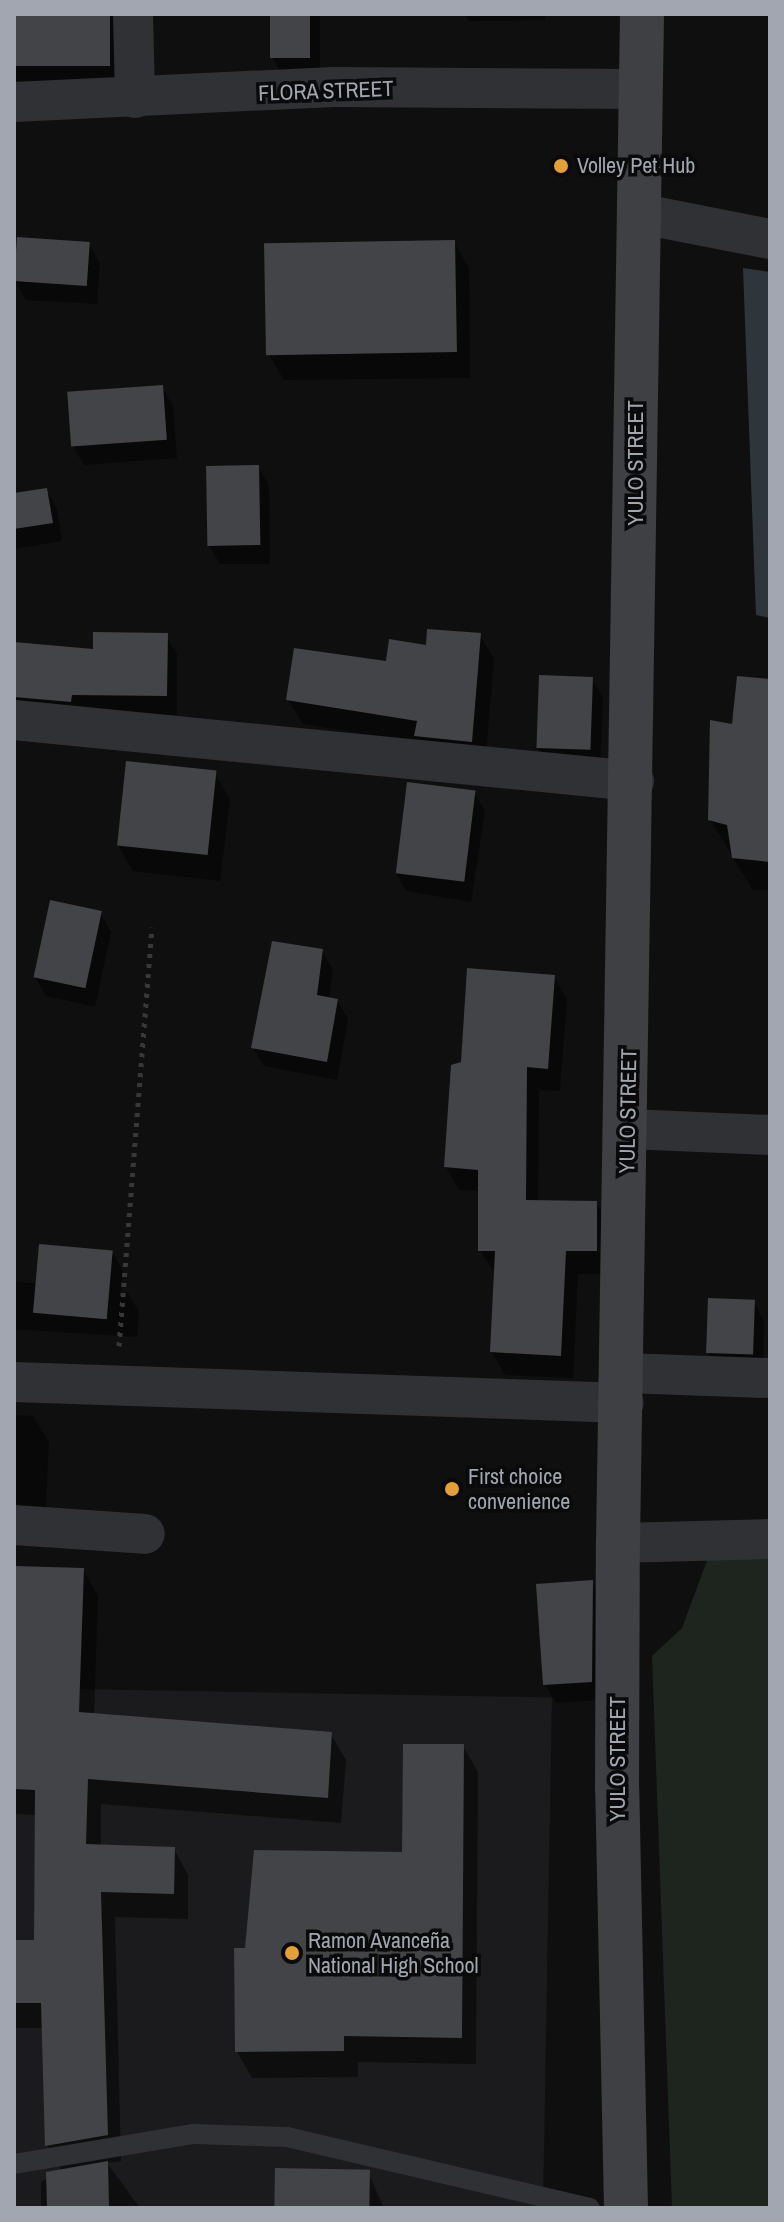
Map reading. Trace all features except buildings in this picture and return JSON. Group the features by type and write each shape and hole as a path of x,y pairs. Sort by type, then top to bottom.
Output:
{"main road":[{"name":"YULO STREET","path":"626,2208 617,1789 618,1543 624,1388 634,781 638,89 642,14"}],"street":[{"path":"133,14 135,98"},
{"name":"FLORA STREET","path":"14,102 334,87 638,89"},
{"path":"637,213 770,239"},
{"path":"14,720 634,781"},
{"path":"628,1129 770,1135"},
{"path":"14,1382 624,1388 770,1378"},
{"path":"14,1525 145,1534"},
{"path":"618,1543 770,1539"}],"lane":[{"path":"14,2164 194,2134 287,2137 590,2208"}],"path":[{"path":"116,1383 152,927"}],"shaded area":[{"path":"743,268 770,272 770,618 756,615"},
{"path":"770,1548 770,2208 672,2208 652,1656 682,1628 711,1550"},
{"name":"Ramon Avanceña National High School","path":"14,1688 552,1697 543,2208 14,2208"}],"place":[{"name":"Volley Pet Hub","path":"561,166"},
{"name":"First choice convenience","path":"452,1489"},
{"name":"Ramon Avanceña National High School","path":"292,1953"}]}
